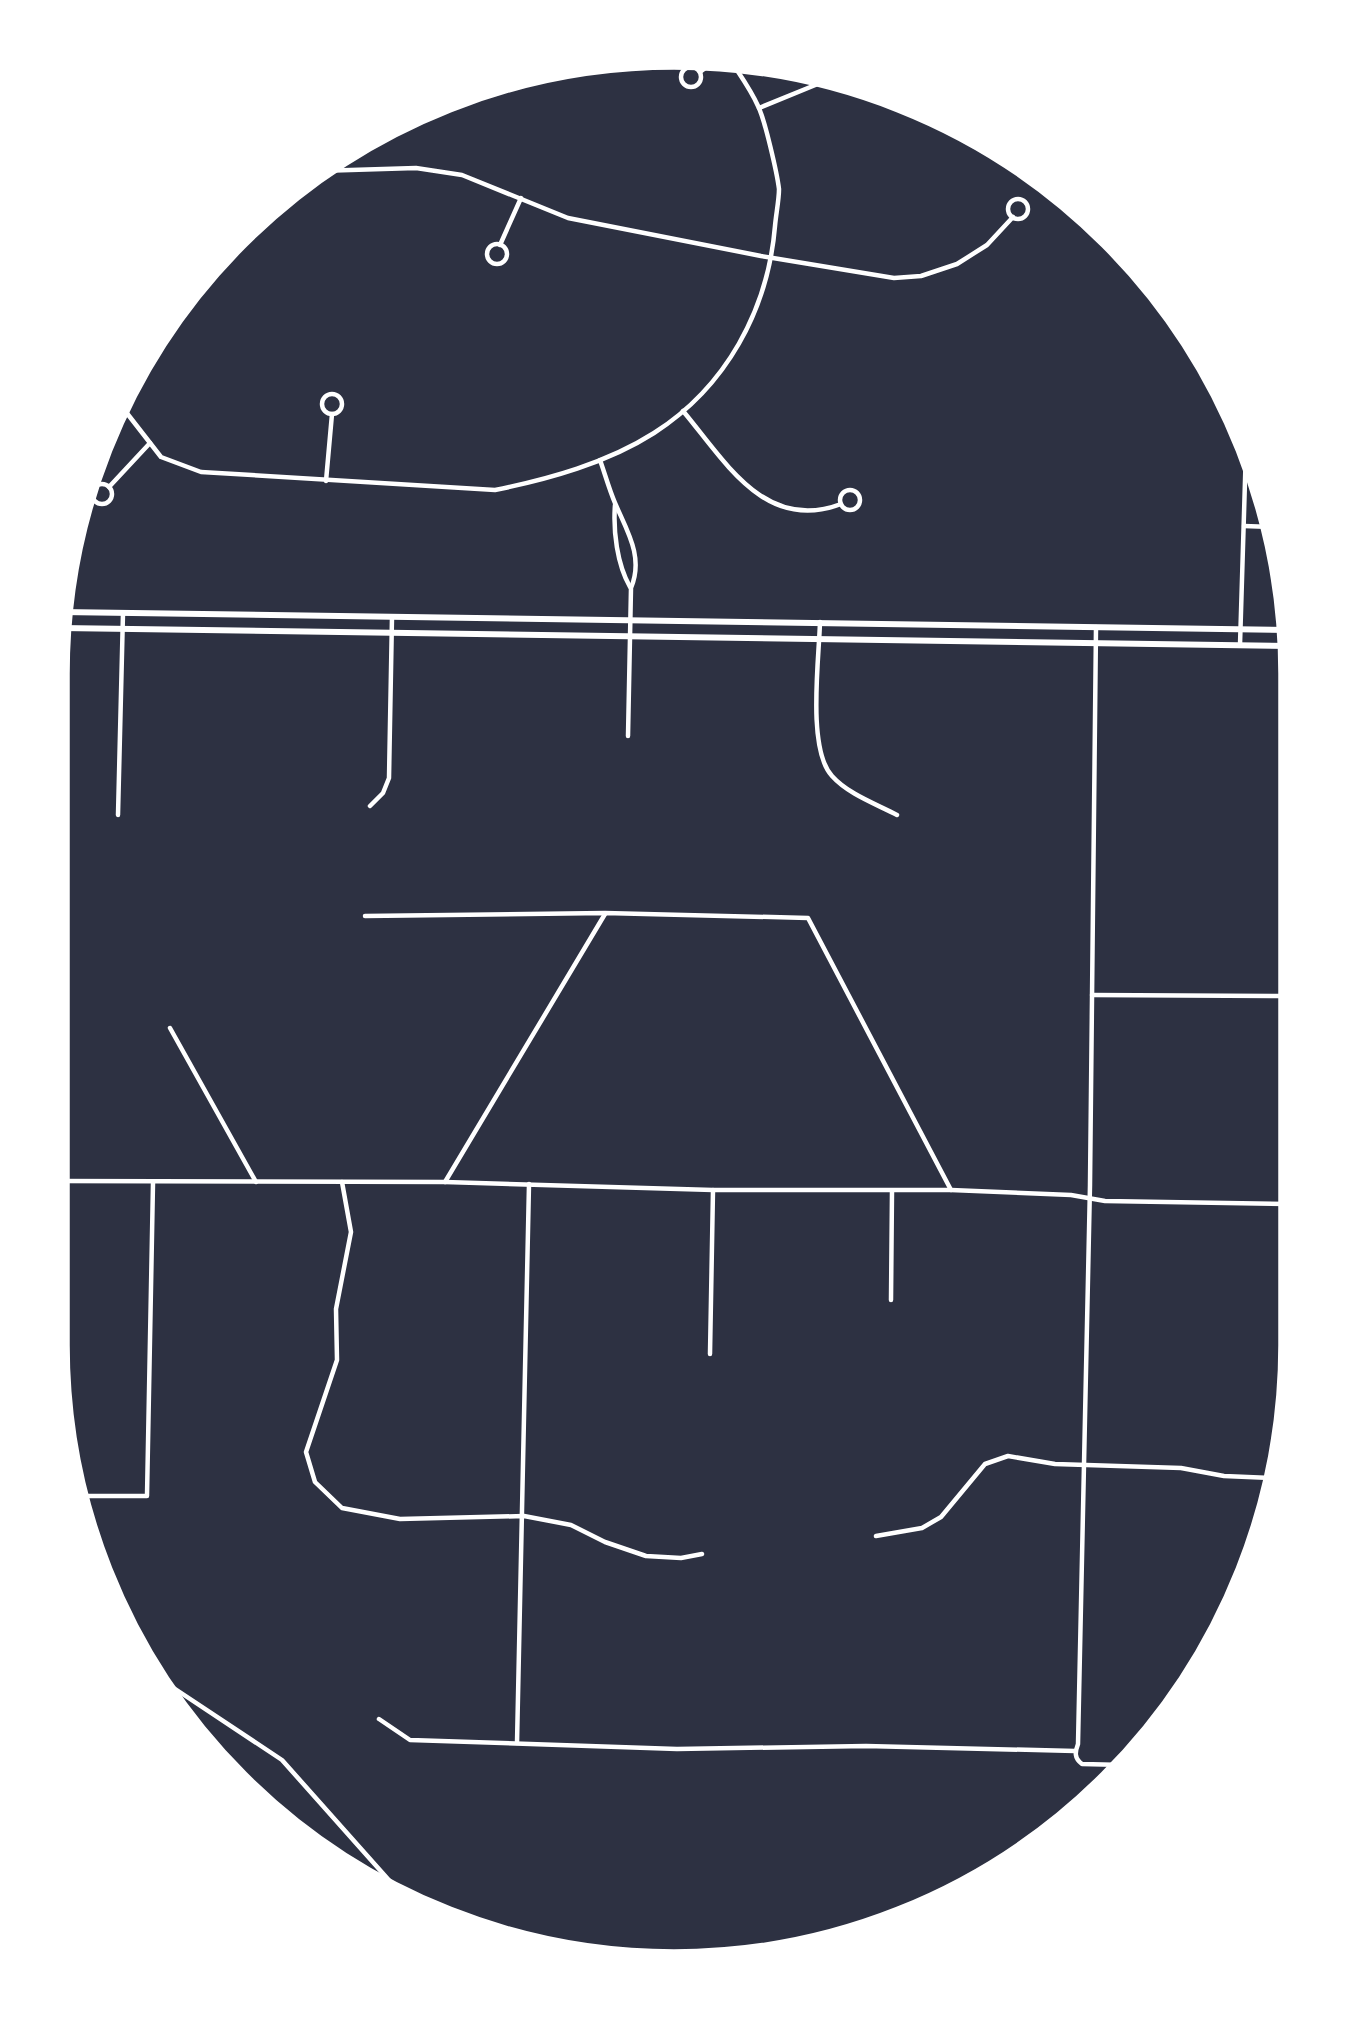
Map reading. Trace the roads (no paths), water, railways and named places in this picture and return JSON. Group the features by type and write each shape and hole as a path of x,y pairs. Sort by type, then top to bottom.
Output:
{"main road":[{"path":"72,612 1278,630"},
{"path":"972,624 972,641"},
{"path":"70,628 1279,646"}],"street":[{"path":"686,69 683,71 682,81 686,86 696,86 700,81 700,72"},
{"path":"693,69 700,72"},
{"path":"700,72 703,69"},
{"path":"127,414 161,457 201,472 495,490 531,483 600,460 655,433 683,411 723,370 738,346 762,293 772,257 779,188 759,108 737,72"},
{"path":"759,108 815,85"},
{"path":"336,170 416,168 462,175 568,218 871,276 921,276 943,271 973,256 1013,217"},
{"path":"500,245 521,198"},
{"path":"1017,199 1023,200 1028,208 1027,214 1019,219 1013,217 1009,205 1017,199"},
{"path":"500,245 507,256 500,263 494,264 487,257 487,250 491,246 500,245"},
{"path":"333,394 341,398 342,404 340,410 332,414 323,408 323,401 333,394"},
{"path":"683,411 726,462 765,500 804,513 841,504 852,510 858,506 860,497 853,490 847,491 840,498 841,504"},
{"path":"326,481 332,414"},
{"path":"109,487 149,443"},
{"path":"600,460 615,505 628,527 634,551 636,574 631,588 628,736"},
{"path":"1240,645 1245,472"},
{"path":"94,500 100,504 109,501 112,492 103,484 98,486"},
{"path":"615,505 614,530 624,576 631,588"},
{"path":"1244,526 1261,527"},
{"path":"118,815 123,613"},
{"path":"370,806 383,793 389,778 392,616"},
{"path":"820,622 818,739 825,765 831,776 845,787 897,815"},
{"path":"1096,627 1090,1198 1078,1744 1075,1751 1079,1762 1110,1764"},
{"path":"444,1182 605,914"},
{"path":"365,916 605,914 808,918 951,1191"},
{"path":"1092,995 1280,996"},
{"path":"170,1028 256,1182"},
{"path":"68,1181 444,1182 713,1190 951,1191 1280,1204"},
{"path":"342,1182 351,1232 336,1309 337,1360 306,1452 315,1482 342,1508 400,1519 524,1516 571,1525 605,1542 646,1556 681,1558 702,1554"},
{"path":"88,1496 147,1496 153,1183"},
{"path":"517,1743 524,1516 529,1184"},
{"path":"710,1354 713,1190"},
{"path":"891,1300 892,1191"},
{"path":"876,1536 922,1528 941,1517 976,1473 996,1459 1008,1456 1084,1466 1181,1468 1224,1476 1265,1478"},
{"path":"175,1689 282,1760 387,1878"},
{"path":"379,1719 410,1740 677,1749 866,1746 1075,1751"}]}
